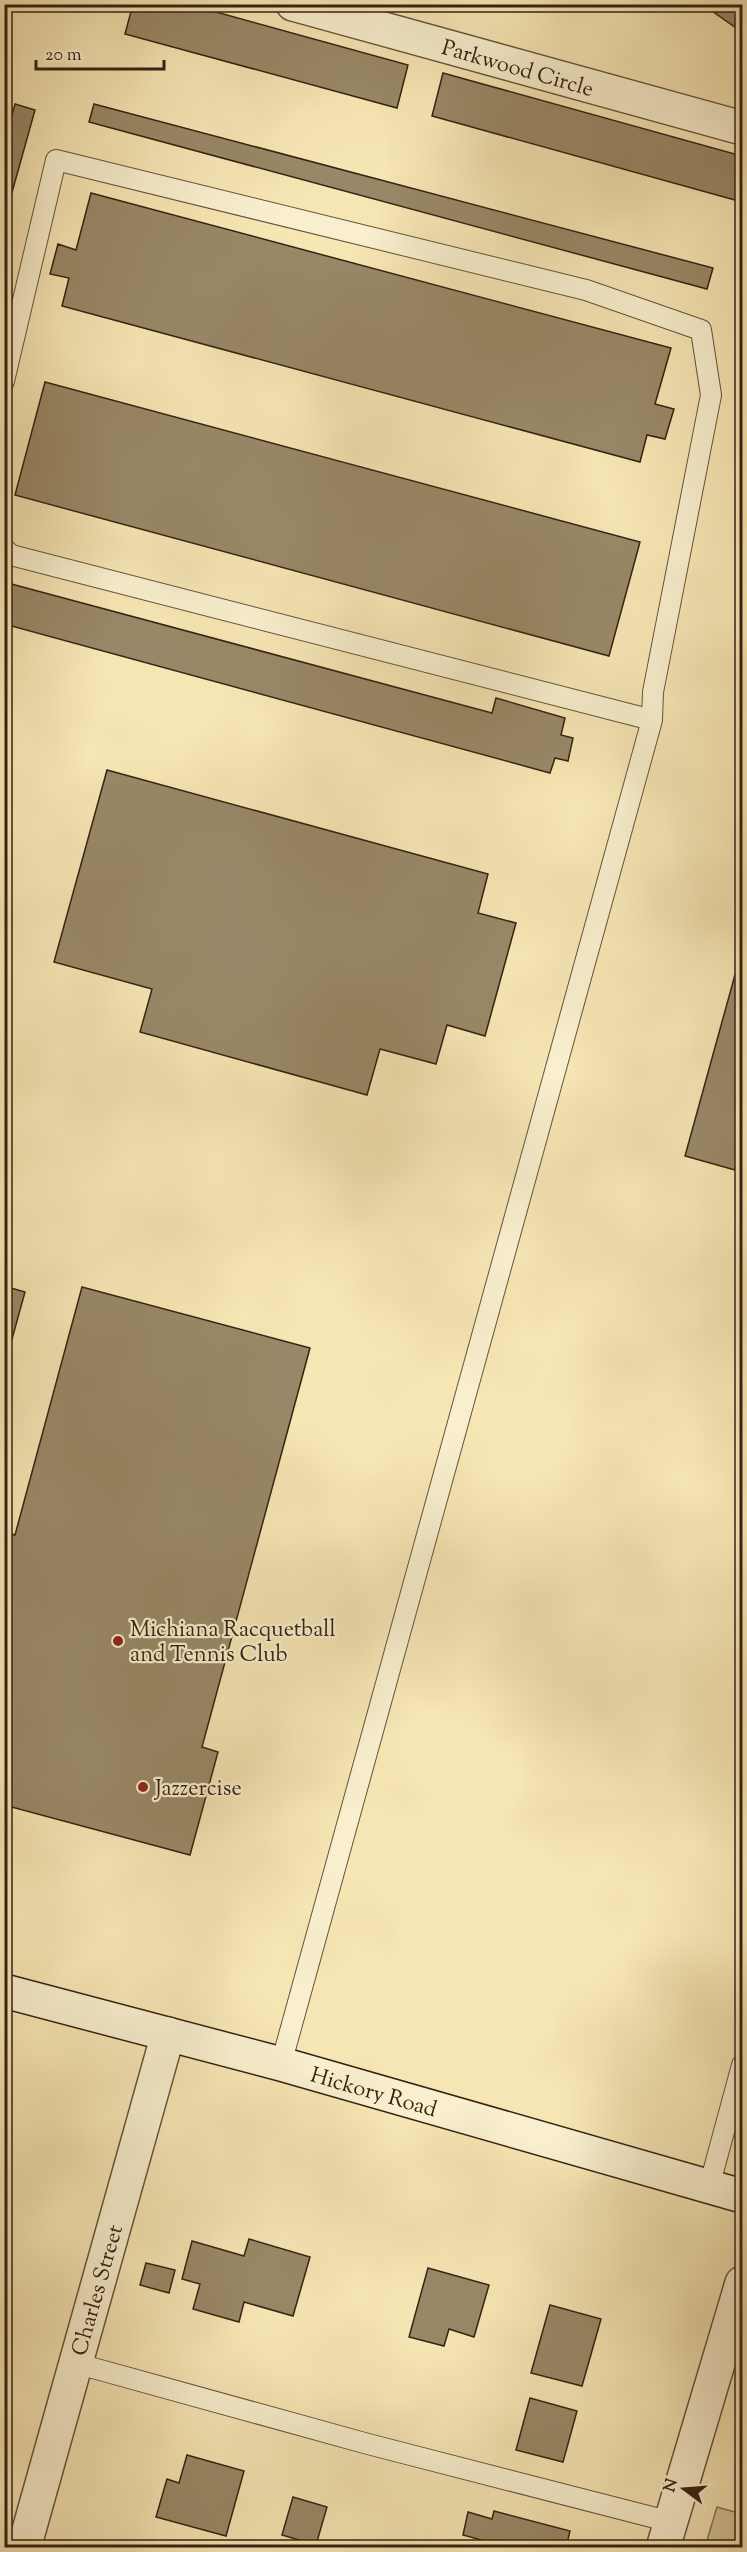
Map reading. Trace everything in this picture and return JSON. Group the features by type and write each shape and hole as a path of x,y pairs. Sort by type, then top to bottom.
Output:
{"street":[{"name":"Parkwood Circle","path":"293,4 742,128"},
{"name":"Hickory Road","path":"4,1991 281,2064 742,2196"},
{"name":"Charles Street","path":"24,2547 168,2034"},
{"path":"667,2535 742,2283"}],"lane":[{"path":"4,381 56,160 586,290 701,330 711,395 652,692 652,720 281,2064"},
{"path":"4,548 11,555 652,720"},
{"path":"709,2187 742,2065"},
{"path":"75,2363 379,2447 667,2535"}],"shaded area":[{"path":"717,2507 742,2514 742,2547 705,2547"}],"building":[{"path":"133,4 187,4 408,65 397,108 125,34"},
{"path":"702,4 742,4 742,32"},
{"path":"443,73 742,156 742,202 432,116"},
{"path":"15,104 35,110 4,221 4,144"},
{"path":"94,104 713,268 707,289 89,122"},
{"path":"91,193 671,348 655,404 674,409 665,439 647,435 640,462 62,306 69,278 50,274 58,244 76,250"},
{"path":"45,382 640,542 609,656 15,495"},
{"path":"4,582 492,713 496,698 565,718 561,735 573,738 568,761 555,758 550,773 4,624"},
{"path":"107,770 488,874 478,913 516,923 485,1036 447,1025 436,1064 380,1049 367,1095 140,1032 152,989 54,962"},
{"path":"742,954 742,1172 685,1156"},
{"path":"4,1286 25,1292 4,1368"},
{"name":"Michiana Racquetball and Tennis Club","path":"82,1287 310,1348 202,1747 218,1752 190,1855 4,1805 4,1532 15,1535"},
{"path":"249,2239 310,2257 293,2316 244,2302 239,2322 193,2309 200,2284 182,2279 192,2241 244,2256"},
{"path":"146,2263 175,2270 169,2293 140,2285"},
{"path":"428,2268 489,2285 474,2337 449,2329 444,2346 409,2337"},
{"path":"550,2305 601,2319 582,2386 531,2373"},
{"path":"530,2398 577,2411 563,2462 516,2450"},
{"path":"187,2455 244,2471 226,2536 156,2517 167,2479 179,2483"},
{"path":"293,2497 327,2507 316,2545 282,2535"},
{"path":"494,2511 570,2531 566,2548 484,2548 485,2541 463,2535 468,2512 492,2519"}],"place":[{"name":"Michiana Racquetball and Tennis Club","path":"118,1641"},
{"name":"Jazzercise","path":"143,1787"}]}
